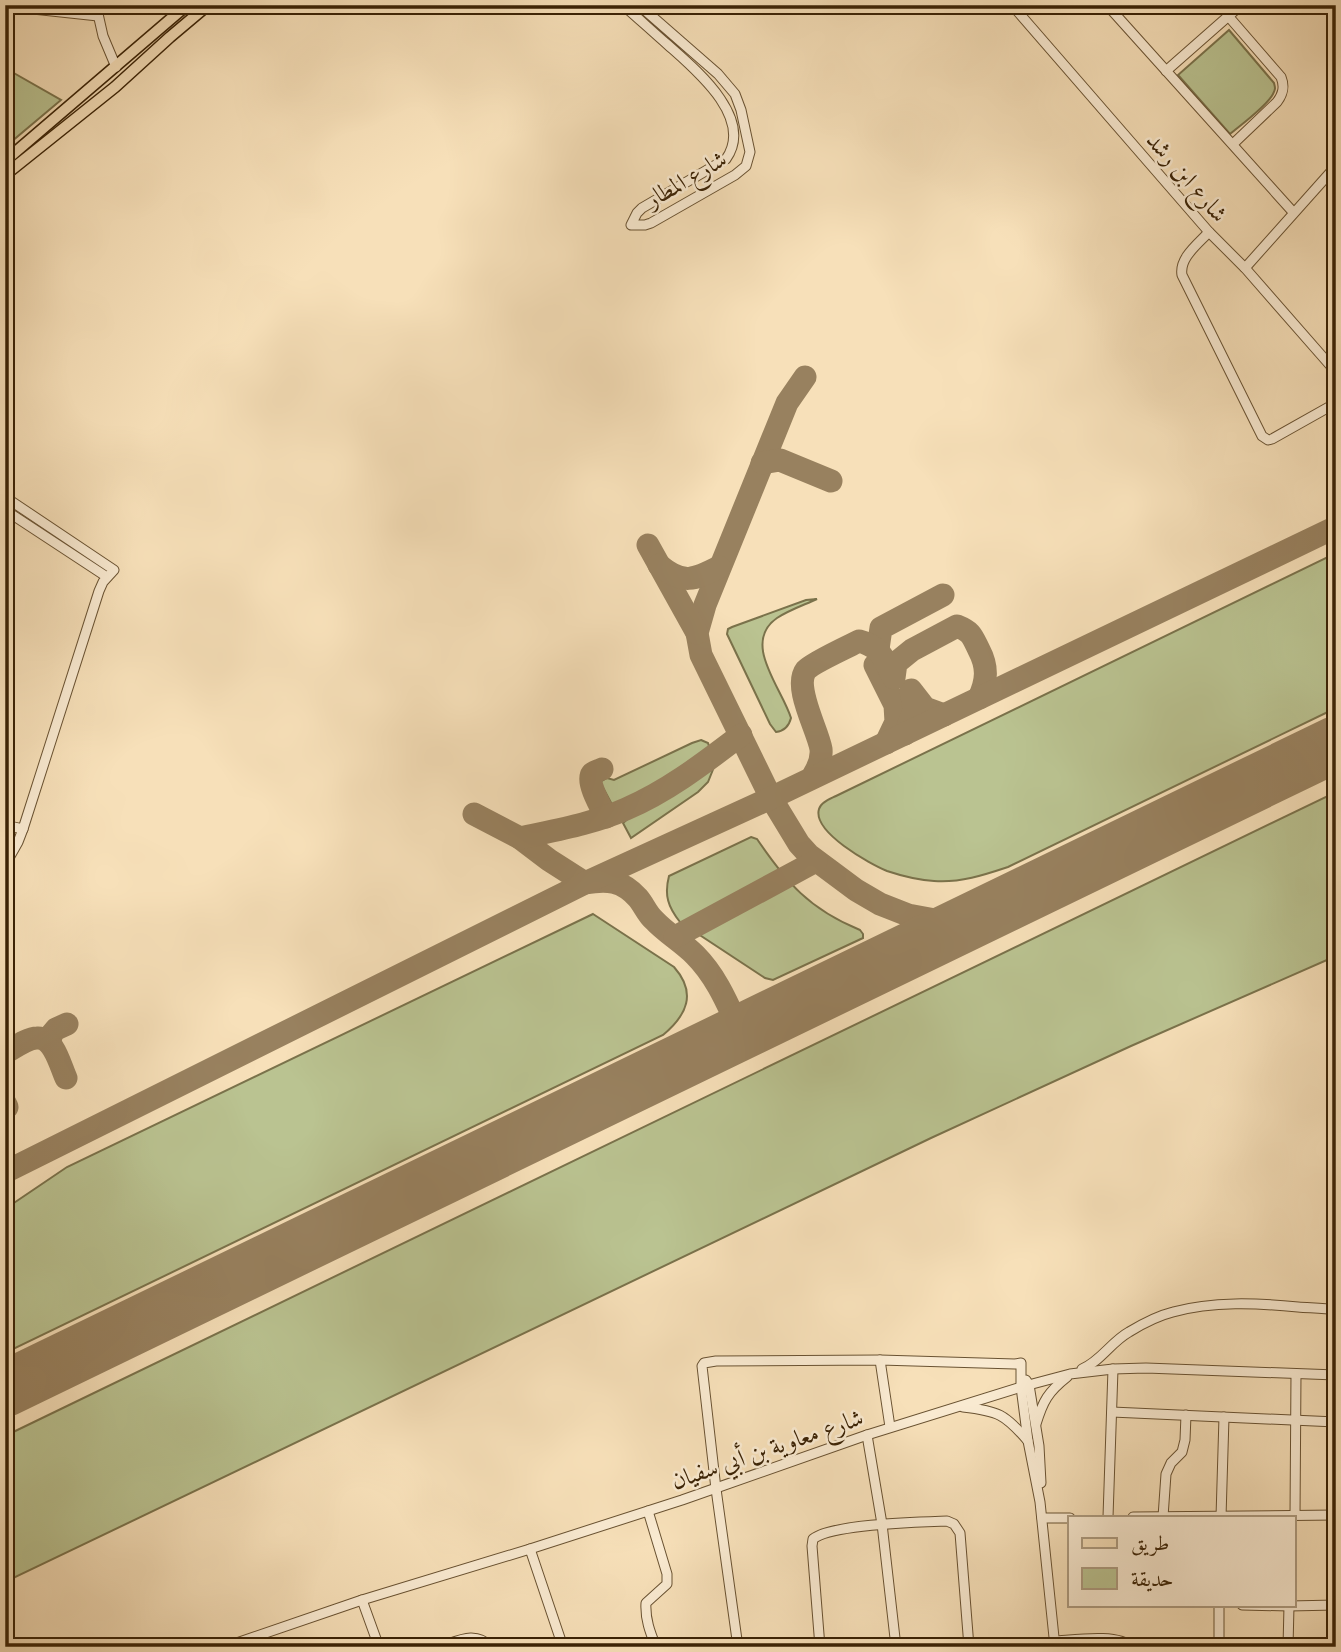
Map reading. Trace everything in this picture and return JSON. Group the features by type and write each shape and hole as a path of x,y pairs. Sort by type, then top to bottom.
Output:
{"main road":[{"path":"5,161 187,5"},
{"path":"5,175 115,87 208,5"}],"street":[{"path":"96,5 103,36 116,66"},
{"name":"شارع المطار","path":"623,5 686,61 718,95 729,116 733,136 731,152 726,159 642,208 631,225 645,225 741,171 746,166 750,152 741,110 726,82 639,5"},
{"name":"شارع ابن رشد","path":"1012,5 1209,232 1245,268 1336,372"},
{"path":"1107,5 1293,212"},
{"path":"1166,71 1241,5"},
{"path":"1324,5 1336,13"},
{"path":"5,6 98,16"},
{"path":"1229,17 1281,77 1283,88 1277,102 1233,144"},
{"path":"686,61 694,53"},
{"path":"706,81 714,82 723,90 726,88 726,82"},
{"path":"729,116 741,110"},
{"path":"1245,268 1336,166"},
{"path":"1209,232 1183,261 1182,275 1262,436 1268,440 1272,439 1336,403"},
{"path":"5,497 111,573"},
{"path":"5,510 111,573"},
{"path":"5,865 23,829 99,591 111,573"},
{"path":"5,825 23,829"},
{"path":"1036,1424 1050,1391 1070,1374 1091,1365 1125,1334 1172,1312 1215,1305 1268,1304 1336,1310"},
{"path":"880,1360 890,1427"},
{"path":"738,1647 716,1489 702,1371 704,1363 880,1360 1021,1363 1036,1424 1041,1468 1040,1502"},
{"name":"شارع معاوية بن أبي سفيان","path":"225,1647 362,1600 716,1489 890,1427 1070,1374 1159,1368 1336,1374"},
{"path":"1108,1516 1113,1369"},
{"path":"1295,1515 1296,1374"},
{"path":"1025,1386 1028,1441 1042,1517 1055,1644 1116,1639 1126,1641 1131,1647"},
{"path":"958,1406 998,1413 1028,1441"},
{"path":"1112,1412 1336,1422"},
{"path":"1163,1516 1166,1475 1171,1462 1182,1452 1186,1415"},
{"path":"1221,1516 1224,1417"},
{"path":"867,1435 882,1524 896,1647"},
{"path":"648,1511 667,1574 667,1584 646,1603 647,1623 656,1647"},
{"path":"1258,1516 1336,1515"},
{"path":"1042,1517 1068,1517"},
{"path":"820,1647 812,1546 817,1535 882,1524 947,1521 958,1529 960,1539 969,1647"},
{"path":"530,1549 563,1647"},
{"path":"362,1600 379,1647"},
{"path":"1296,1606 1336,1605"},
{"path":"1219,1606 1219,1647"},
{"path":"1288,1647 1289,1606"},
{"path":"439,1647 470,1637 485,1640 491,1647"}],"green space":[{"path":"1229,30 1274,83 1275,88 1265,104 1230,134 1178,75"},
{"path":"5,68 61,100 5,147"},
{"path":"1336,553 1336,708 1008,867 972,878 934,881 887,871 844,846 824,827 819,818 820,807 829,800"},
{"path":"817,599 777,618 767,628 763,640 767,666 791,718 786,728 776,732 727,634 728,629 806,600"},
{"path":"701,740 708,743 712,756 696,773 654,799 617,814 600,782 607,778 614,780"},
{"path":"714,767 708,782 698,792 631,838 623,823 630,817"},
{"path":"1336,792 1336,956 931,1138 5,1582 5,1436"},
{"path":"751,837 757,839 789,882 813,904 860,930 863,938 773,980 765,978 680,922 668,901 669,876"},
{"path":"593,914 674,967 681,977 687,995 686,1003 678,1020 663,1035 5,1353 5,1209 67,1167"}],"taxiway":[{"path":"805,377 787,403 705,605 697,633 701,655 771,798 799,844 809,855 856,890 880,904 908,915 962,925"},
{"path":"762,463 780,460 831,481"},
{"path":"5,1172 585,883 771,798 1336,527"},
{"path":"648,545 697,633"},
{"path":"659,565 682,578 702,575 719,567"},
{"path":"878,649 881,628 943,595"},
{"path":"814,774 820,762 821,749 804,697 803,677 810,667 859,641 877,650 894,678 896,663 912,650 957,626 962,628 973,638 984,662 985,680 979,698"},
{"path":"875,665 895,705 896,722 886,743"},
{"path":"905,734 914,710 911,690 925,708 944,715"},
{"path":"520,838 587,823 641,802 685,776 741,735"},
{"path":"602,769 592,774 591,783 606,817"},
{"path":"474,814 520,838 585,883 614,882 632,892 652,918 690,950 710,973 741,1033"},
{"path":"675,937 816,861"},
{"path":"50,1043 51,1035 56,1029 67,1024"},
{"path":"5,1053 29,1040 43,1039 56,1053 66,1078"},
{"path":"5,1103 7,1107"},
{"path":"5,1384 18,1383"}],"runway":[{"path":"5,1389 1336,744"}]}
